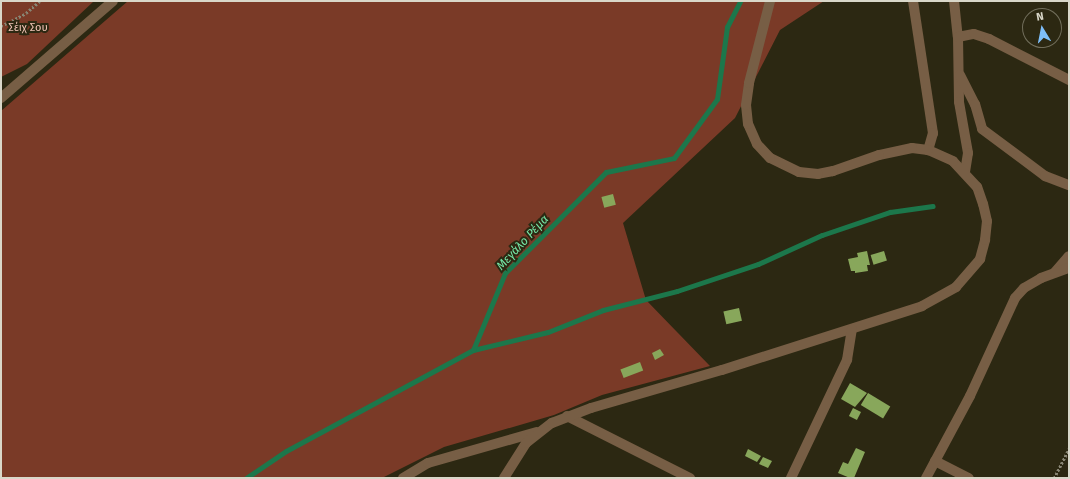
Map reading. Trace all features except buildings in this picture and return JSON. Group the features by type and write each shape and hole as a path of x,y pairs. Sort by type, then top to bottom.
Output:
{"street":[{"path":"1,98 113,1"},
{"path":"403,478 428,463 537,432 567,416 852,329 933,300 956,287 969,275 980,259 985,240 987,221 977,187 965,171 953,161 928,150 912,148 897,150 818,174 799,172 770,158 757,144 748,124 746,104 749,83 770,1"},
{"path":"913,1 933,133 928,150"},
{"path":"954,1 958,37 958,71 961,119 968,153 965,171"},
{"path":"958,37 974,34 989,39 1069,80"},
{"path":"958,71 975,104 982,129 1045,176 1069,184"},
{"path":"1053,274 1069,256"},
{"path":"926,478 970,396 1015,298 1024,288 1041,278 1069,268"},
{"path":"791,478 847,360 852,329"},
{"path":"567,416 690,478"},
{"path":"504,478 514,459 537,432"},
{"path":"935,461 969,478"}],"path":[{"path":"1,26 26,13 40,1"},
{"path":"1054,478 1069,449"}],"green space":[{"name":"Σέιχ Σου","path":"1,1 94,1 27,64 1,77"},
{"path":"128,1 824,1 780,30 735,118 623,223 646,300 710,366 602,395 554,415 444,447 382,478 1,478 1,111"}],"waterway":[{"name":"Μεγάλο Ρέμα","path":"246,478 286,451 473,350 505,273 606,172 674,158 717,99 727,27 740,1"},
{"path":"473,350 548,332 603,310 677,291 758,264 822,235 890,212 933,206"}]}
